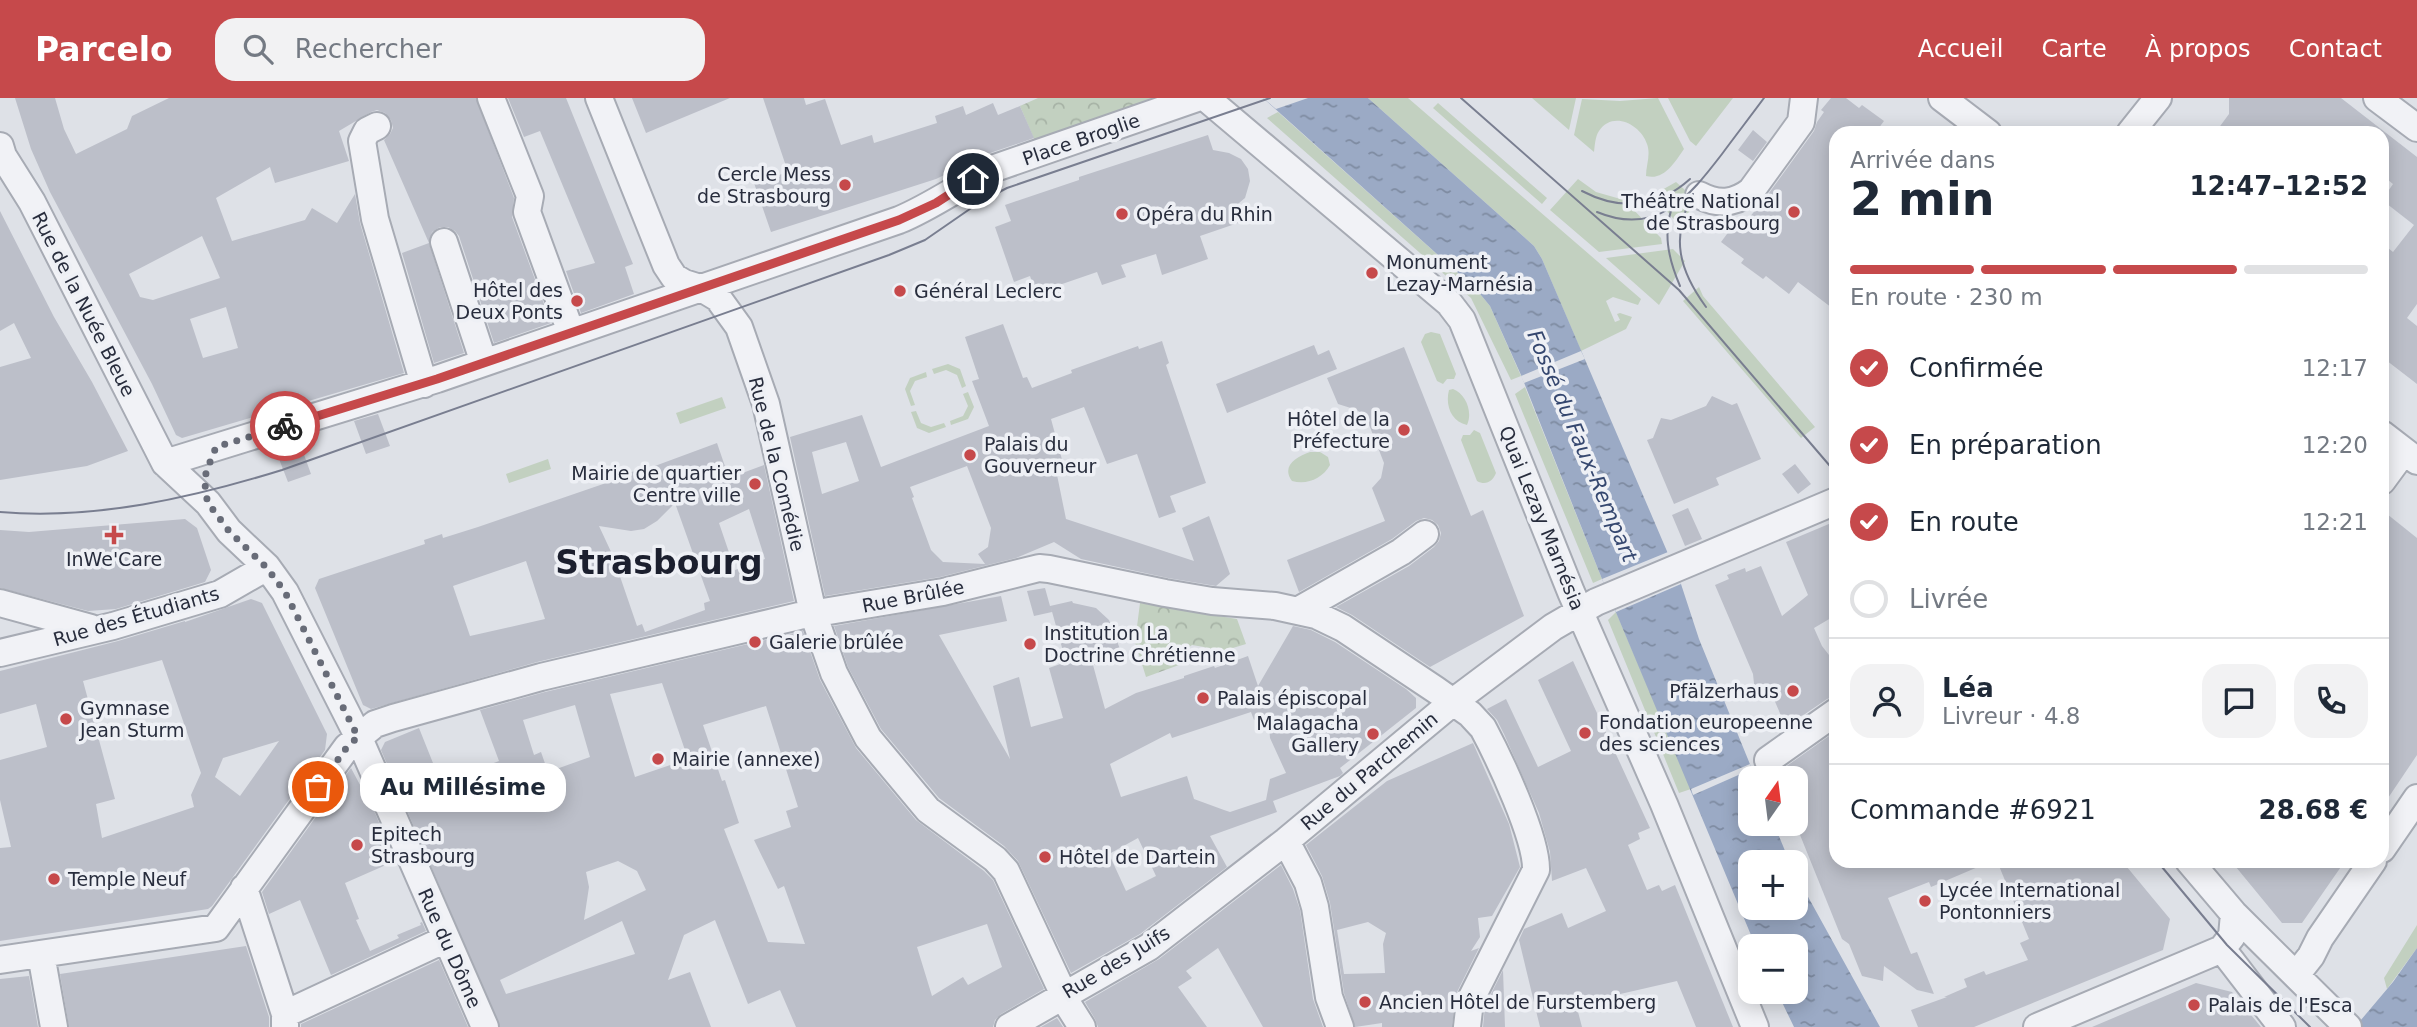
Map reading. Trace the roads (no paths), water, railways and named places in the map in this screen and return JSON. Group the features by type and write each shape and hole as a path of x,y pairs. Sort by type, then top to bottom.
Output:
{"street":[{"path":"491,98 530,196 527,212 568,324"},
{"name":"Rue de la Comédie","path":"599,98 666,265 674,277 684,284 703,289 718,298 739,327 766,404 813,613 834,673 868,738 928,810 995,859 1006,871 1070,1008 1082,1027"},
{"name":"Place Broglie","path":"165,463 424,384 703,289 921,211 995,168 1197,98"},
{"name":"Quai Lezay Marnésia","path":"1206,98 1456,311 1588,607 1664,804 1755,1027"},
{"path":"1699,195 1720,203 1742,198 1751,191 1801,122 1804,98"},
{"path":"1942,98 1979,126"},
{"path":"2136,126 2158,98"},
{"path":"2377,98 2417,128"},
{"path":"377,126 367,131 362,141 375,219 424,384"},
{"name":"Rue de la Nuée Bleue","path":"0,146 32,202 165,463"},
{"path":"444,242 481,354"},
{"path":"2389,439 2411,456 2389,475"},
{"path":"208,503 205,491 206,472 216,447"},
{"path":"165,463 208,503 229,531 267,568"},
{"name":"Rue du Parchemin","path":"1286,841 1453,702 1553,627 1588,607 1829,504"},
{"path":"1298,610 1401,552 1424,534"},
{"name":"Rue des Étudiants","path":"0,653 220,594 267,568"},
{"name":"Rue du Dôme","path":"267,568 285,592 358,737 485,1027"},
{"name":"Rue Brûlée","path":"0,960 216,928 347,747 376,724 424,708 541,677 813,613 943,592 1039,568 1057,569 1145,590 1188,597 1298,610 1343,628 1470,714 1487,735 1530,835 1536,860 1534,879 1470,1001 1467,1027"},
{"path":"0,603 96,629"},
{"path":"1768,760 1829,717"},
{"path":"2389,839 2417,798"},
{"path":"1286,841 1308,883 1315,907 1329,997 1340,1027"},
{"name":"Rue des Juifs","path":"1009,1027 1149,947 1286,841"},
{"path":"2195,868 2234,914 2348,1027"},
{"path":"2274,1018 2274,993 2288,967 2320,938 2368,868"},
{"path":"244,888 285,1020 446,939"},
{"path":"2037,1027 2222,949 2232,936 2234,914"},
{"path":"2222,949 2288,967"},
{"path":"2222,949 2274,1018"},
{"path":"41,954 54,1027"}],"water":[{"name":"Fossé du Faux-Rempart","path":"1263,98 1368,98 1534,246 1542,259 1681,584 1699,639 1751,766 1738,766 1738,836 1779,836 1785,850 1738,850 1738,904 1602,579 1521,375 1490,306 1476,289"},
{"path":"1808,897 1880,1027 1794,1027 1783,1004 1808,1004 1808,934 1751,934 1745,920 1808,920"},
{"path":"2417,948 2417,1027 2355,1027 2393,982"}],"tram line":[{"path":"0,512 71,513 143,505 213,490 282,470 889,255 925,240 980,202 1007,188 1270,98"},
{"path":"1461,98 1679,290 1829,465"},
{"path":"1597,212 1637,220 1670,208 1697,185 1764,98"},
{"path":"1582,191 1610,202 1638,203 1665,196 1690,179"},
{"path":"1693,194 1682,225 1681,253 1689,280 1706,307"},
{"path":"1674,202 1667,234 1672,265 1680,286"},
{"path":"2163,868 2227,945 2310,1027"}],"place":[{"name":"Cercle Mess de Strasbourg","path":"845,185"},
{"name":"Théâtre National de Strasbourg","path":"1794,212"},
{"name":"Opéra du Rhin","path":"1122,214"},
{"name":"Monument Lezay-Marnésia","path":"1372,273"},
{"name":"Général Leclerc","path":"900,291"},
{"name":"Hôtel des Deux Ponts","path":"577,301"},
{"name":"Hôtel de la Préfecture","path":"1404,430"},
{"name":"Palais du Gouverneur","path":"970,455"},
{"name":"Mairie de quartier Centre ville","path":"755,484"},
{"name":"InWe'Care","path":"114,535"},
{"name":"Galerie brûlée","path":"755,642"},
{"name":"Institution La Doctrine Chrétienne","path":"1030,644"},
{"name":"Pfälzerhaus","path":"1793,691"},
{"name":"Palais épiscopal","path":"1203,698"},
{"name":"Gymnase Jean Sturm","path":"66,719"},
{"name":"Fondation europeenne des sciences","path":"1585,733"},
{"name":"Malagacha Gallery","path":"1373,734"},
{"name":"Mairie (annexe)","path":"658,759"},
{"name":"Au Millésime","path":"318,787"},
{"name":"Epitech Strasbourg","path":"357,845"},
{"name":"Hôtel de Dartein","path":"1045,857"},
{"name":"Temple Neuf","path":"54,879"},
{"name":"Lycée International Pontonniers","path":"1925,901"},
{"name":"Ancien Hôtel de Furstemberg","path":"1365,1002"},
{"name":"Palais de l'Esca","path":"2194,1005"}],"district":[{"name":"Strasbourg","path":"659,562"}]}
